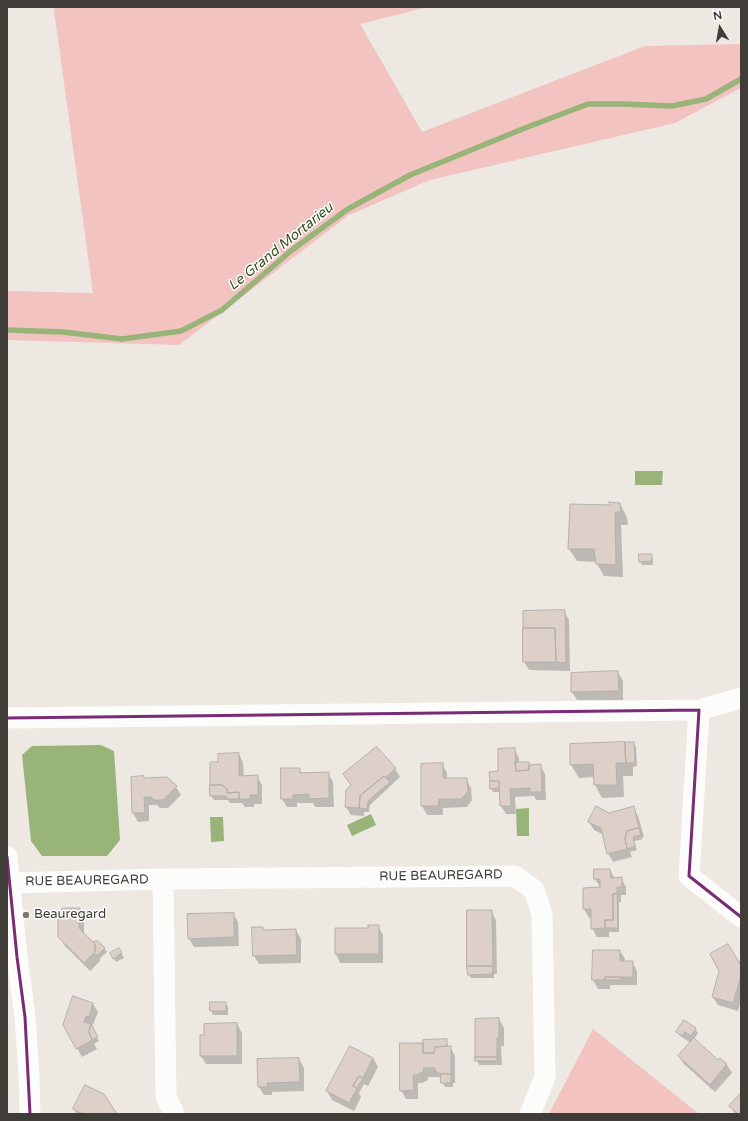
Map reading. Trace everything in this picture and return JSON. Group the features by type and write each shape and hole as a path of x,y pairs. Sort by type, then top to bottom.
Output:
{"street":[{"path":"7,718 699,710 741,698"},
{"path":"699,710 689,876 741,917"},
{"path":"7,857 10,883 12,956 24,1017 29,1076 30,1114"},
{"name":"RUE BEAUREGARD","path":"10,883 163,879 515,876 534,890 542,914 545,1077 530,1114"},
{"name":"RUE BEAUREGARD","path":"163,879 166,1096 174,1114"}],"shaded area":[{"path":"55,7 428,7 360,24 422,132 645,46 741,44 741,88 675,123 430,180 349,215 179,345 7,340 7,291 93,293 54,10"},
{"path":"635,471 663,471 662,485 635,485"},
{"path":"101,745 114,751 120,840 107,856 42,856 31,841 22,755 32,746"},
{"path":"529,808 529,836 517,836 516,809"},
{"path":"371,814 376,825 352,836 347,825"},
{"path":"210,817 223,817 224,841 211,842"},
{"path":"593,1029 699,1114 549,1114"}],"building":[{"path":"609,502 620,503 621,512 615,512 616,565 596,564 594,549 568,549 570,504 610,505"},
{"path":"639,554 652,554 652,561 639,562"},
{"path":"565,610 566,663 556,662 555,628 523,628 523,611"},
{"path":"523,628 555,628 556,662 523,662"},
{"path":"618,671 619,691 571,692 571,673"},
{"path":"625,742 626,763 616,763 617,785 594,785 593,764 570,765 570,744"},
{"path":"625,742 634,742 635,763 626,763"},
{"path":"376,747 396,768 360,796 359,808 345,807 346,790 351,785 343,774"},
{"path":"515,748 516,771 529,770 529,765 541,764 542,792 530,792 530,788 510,789 511,806 500,806 499,781 490,781 489,772 498,771 498,749"},
{"path":"239,753 239,776 258,775 258,795 250,795 250,799 239,799 239,792 227,793 227,789 222,785 210,785 210,762 218,762 218,754"},
{"path":"515,762 529,762 529,770 516,771"},
{"path":"443,763 443,778 467,778 468,791 462,799 439,799 438,806 421,806 421,764"},
{"path":"281,768 300,768 300,773 329,772 329,798 309,799 309,794 293,795 293,799 281,799"},
{"path":"144,776 144,778 167,777 177,786 163,800 154,800 151,797 144,797 145,813 132,813 131,777"},
{"path":"384,776 390,782 368,801 367,809 359,808 360,796"},
{"path":"490,781 499,781 499,788 490,789"},
{"path":"210,785 222,785 227,789 227,793 239,792 239,799 227,799 226,796 210,796"},
{"path":"596,806 609,813 634,806 639,828 627,831 625,838 627,849 607,854 601,828 588,822"},
{"path":"639,828 641,835 633,837 635,846 627,849 625,838 627,831"},
{"path":"594,869 610,869 611,878 622,877 622,887 617,887 617,894 613,894 613,920 605,920 605,928 591,929 591,909 583,909 583,888 600,887 600,879 594,879"},
{"path":"613,894 617,894 618,928 605,928 605,920 613,920"},
{"path":"63,908 80,908 79,928 95,944 95,952 84,963 58,937 58,913"},
{"path":"467,910 492,910 493,966 467,966"},
{"path":"234,913 234,937 188,939 187,914"},
{"path":"368,925 379,925 379,954 335,954 335,928 368,928"},
{"path":"252,927 263,927 263,930 296,929 297,955 253,956"},
{"path":"98,941 105,948 98,955 93,955 95,952 95,944 93,942"},
{"path":"728,944 741,965 741,976 733,1003 712,997 719,971 710,954"},
{"path":"119,948 122,953 113,959 110,953"},
{"path":"593,950 620,950 620,961 633,961 633,977 605,977 605,980 592,980"},
{"path":"467,966 493,966 492,974 468,975"},
{"path":"605,977 620,977 620,980 605,980"},
{"path":"73,996 93,1003 89,1017 86,1016 84,1022 91,1024 89,1032 92,1040 76,1049 63,1025"},
{"path":"210,1002 226,1002 226,1011 210,1011"},
{"path":"499,1018 497,1057 475,1057 475,1019"},
{"path":"684,1020 696,1028 691,1036 685,1032 682,1036 676,1032"},
{"path":"237,1023 237,1056 200,1056 200,1035 204,1035 204,1024"},
{"path":"91,1024 98,1037 92,1040 89,1032"},
{"path":"694,1038 718,1060 720,1058 727,1064 710,1085 678,1056"},
{"path":"447,1039 447,1046 435,1047 434,1053 423,1053 423,1040"},
{"path":"400,1043 423,1043 423,1053 434,1053 435,1047 451,1046 451,1074 441,1074 435,1071 435,1068 423,1068 424,1071 417,1075 413,1075 414,1090 400,1091"},
{"path":"350,1046 373,1058 363,1078 359,1076 353,1086 357,1088 349,1103 326,1091"},
{"path":"475,1057 497,1057 497,1061 475,1061"},
{"path":"299,1058 300,1082 267,1083 268,1087 258,1087 257,1059"},
{"path":"441,1074 451,1074 451,1083 441,1083"},
{"path":"359,1076 363,1078 357,1088 353,1086"},
{"path":"85,1085 104,1094 117,1114 83,1114 73,1109"},
{"path":"741,1093 741,1114 738,1114 729,1106"}],"waterway":[{"name":"Le Grand Mortarieu","path":"7,330 63,332 122,339 181,331 222,310 292,250 348,209 410,175 588,104 672,106 706,99 741,79"}],"transit line":[{"path":"7,718 699,710"},
{"path":"689,876 699,710"},
{"path":"7,857 17,957 25,1017 30,1114"},
{"path":"689,876 741,917"}],"place":[{"name":"Beauregard","path":"26,915"}]}
